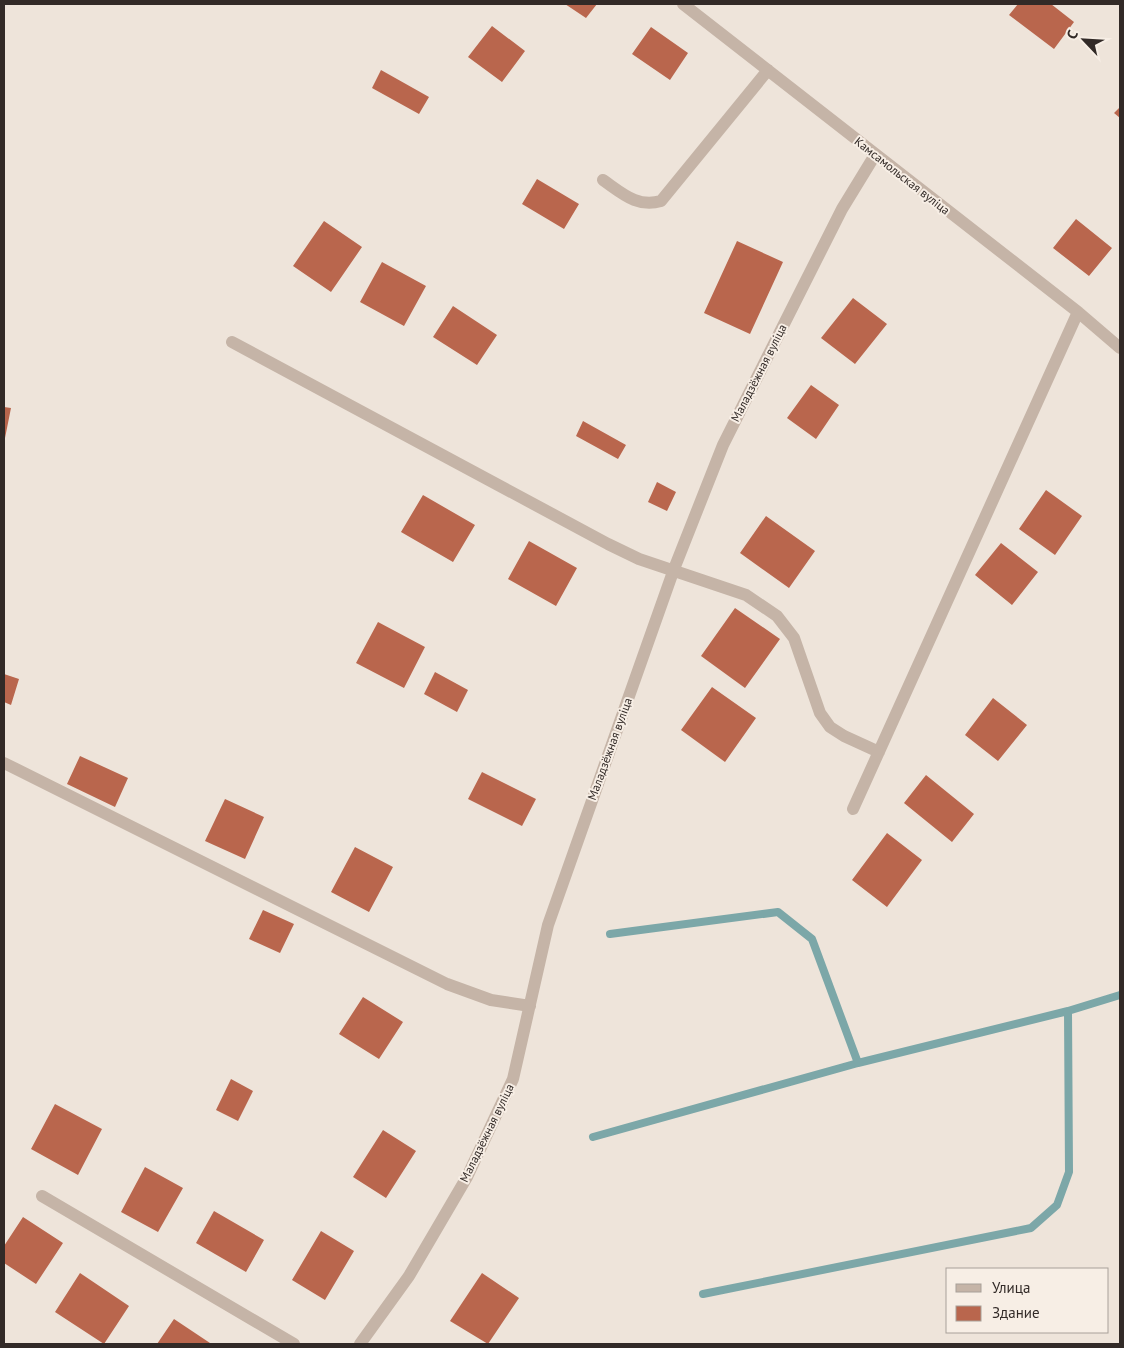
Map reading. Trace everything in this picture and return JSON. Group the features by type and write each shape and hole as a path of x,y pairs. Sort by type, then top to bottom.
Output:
{"street":[{"name":"Камсамольская вуліца","path":"683,4 1078,312 1120,348"},
{"path":"603,180 633,200 648,205 661,202 768,70"},
{"name":"Маладзёжная вуліца","path":"360,1344 409,1276 467,1177 513,1079 548,925 674,569 723,445 842,209 876,155"},
{"path":"853,809 1078,312"},
{"path":"232,342 608,544 639,559 674,569 746,595 777,616 794,638 820,713 830,727 844,736 879,752"},
{"path":"4,764 447,984 491,1000 530,1006"},
{"path":"42,1196 294,1344"}],"building":[{"path":"565,4 597,4 586,18"},
{"path":"1018,4 1051,4 1074,22 1054,49 1009,15"},
{"path":"492,26 525,51 502,82 468,57"},
{"path":"651,27 688,53 670,80 632,54"},
{"path":"381,70 429,97 419,114 372,88"},
{"path":"1120,107 1120,118 1114,113"},
{"path":"537,179 579,204 564,229 522,204"},
{"path":"1076,219 1112,248 1089,276 1053,248"},
{"path":"324,221 362,247 331,292 293,266"},
{"path":"737,241 783,262 750,334 704,313"},
{"path":"382,262 426,286 404,326 360,302"},
{"path":"853,298 887,324 855,364 821,338"},
{"path":"453,306 497,335 477,365 433,337"},
{"path":"811,385 839,405 816,439 787,418"},
{"path":"4,407 11,408 5,438 4,438"},
{"path":"583,421 626,445 618,459 576,436"},
{"path":"657,482 676,492 667,511 648,502"},
{"path":"1046,490 1082,516 1055,555 1019,529"},
{"path":"423,495 475,525 453,562 401,532"},
{"path":"766,516 815,551 789,588 740,553"},
{"path":"529,541 577,568 556,606 508,579"},
{"path":"1001,543 1038,572 1012,605 975,575"},
{"path":"735,608 780,639 745,688 701,656"},
{"path":"378,622 425,647 404,688 356,663"},
{"path":"435,672 468,690 457,712 424,694"},
{"path":"4,674 19,679 11,705 4,702"},
{"path":"712,687 756,718 725,762 681,730"},
{"path":"993,698 1027,725 998,761 965,735"},
{"path":"80,756 128,778 115,807 67,784"},
{"path":"482,772 536,799 522,826 468,799"},
{"path":"926,775 974,814 952,842 904,803"},
{"path":"225,799 264,817 245,859 205,841"},
{"path":"887,833 922,860 887,907 852,880"},
{"path":"355,847 393,867 369,912 331,892"},
{"path":"263,910 294,924 280,953 249,939"},
{"path":"363,997 403,1022 379,1059 339,1034"},
{"path":"231,1079 253,1091 238,1121 216,1110"},
{"path":"55,1104 102,1129 78,1175 31,1149"},
{"path":"383,1130 416,1151 386,1198 353,1177"},
{"path":"145,1167 183,1188 158,1232 121,1212"},
{"path":"214,1211 264,1240 246,1272 196,1243"},
{"path":"23,1217 63,1243 36,1284 4,1263 4,1246"},
{"path":"321,1231 354,1251 325,1300 292,1280"},
{"path":"80,1273 129,1306 104,1344 55,1312"},
{"path":"482,1273 519,1298 488,1344 450,1321"},
{"path":"174,1319 210,1343 157,1344"}],"waterway":[{"path":"610,934 778,912 812,939 858,1063"},
{"path":"593,1137 858,1063 1068,1011 1120,995"},
{"path":"703,1294 1031,1228 1057,1205 1069,1172 1068,1011"}]}
